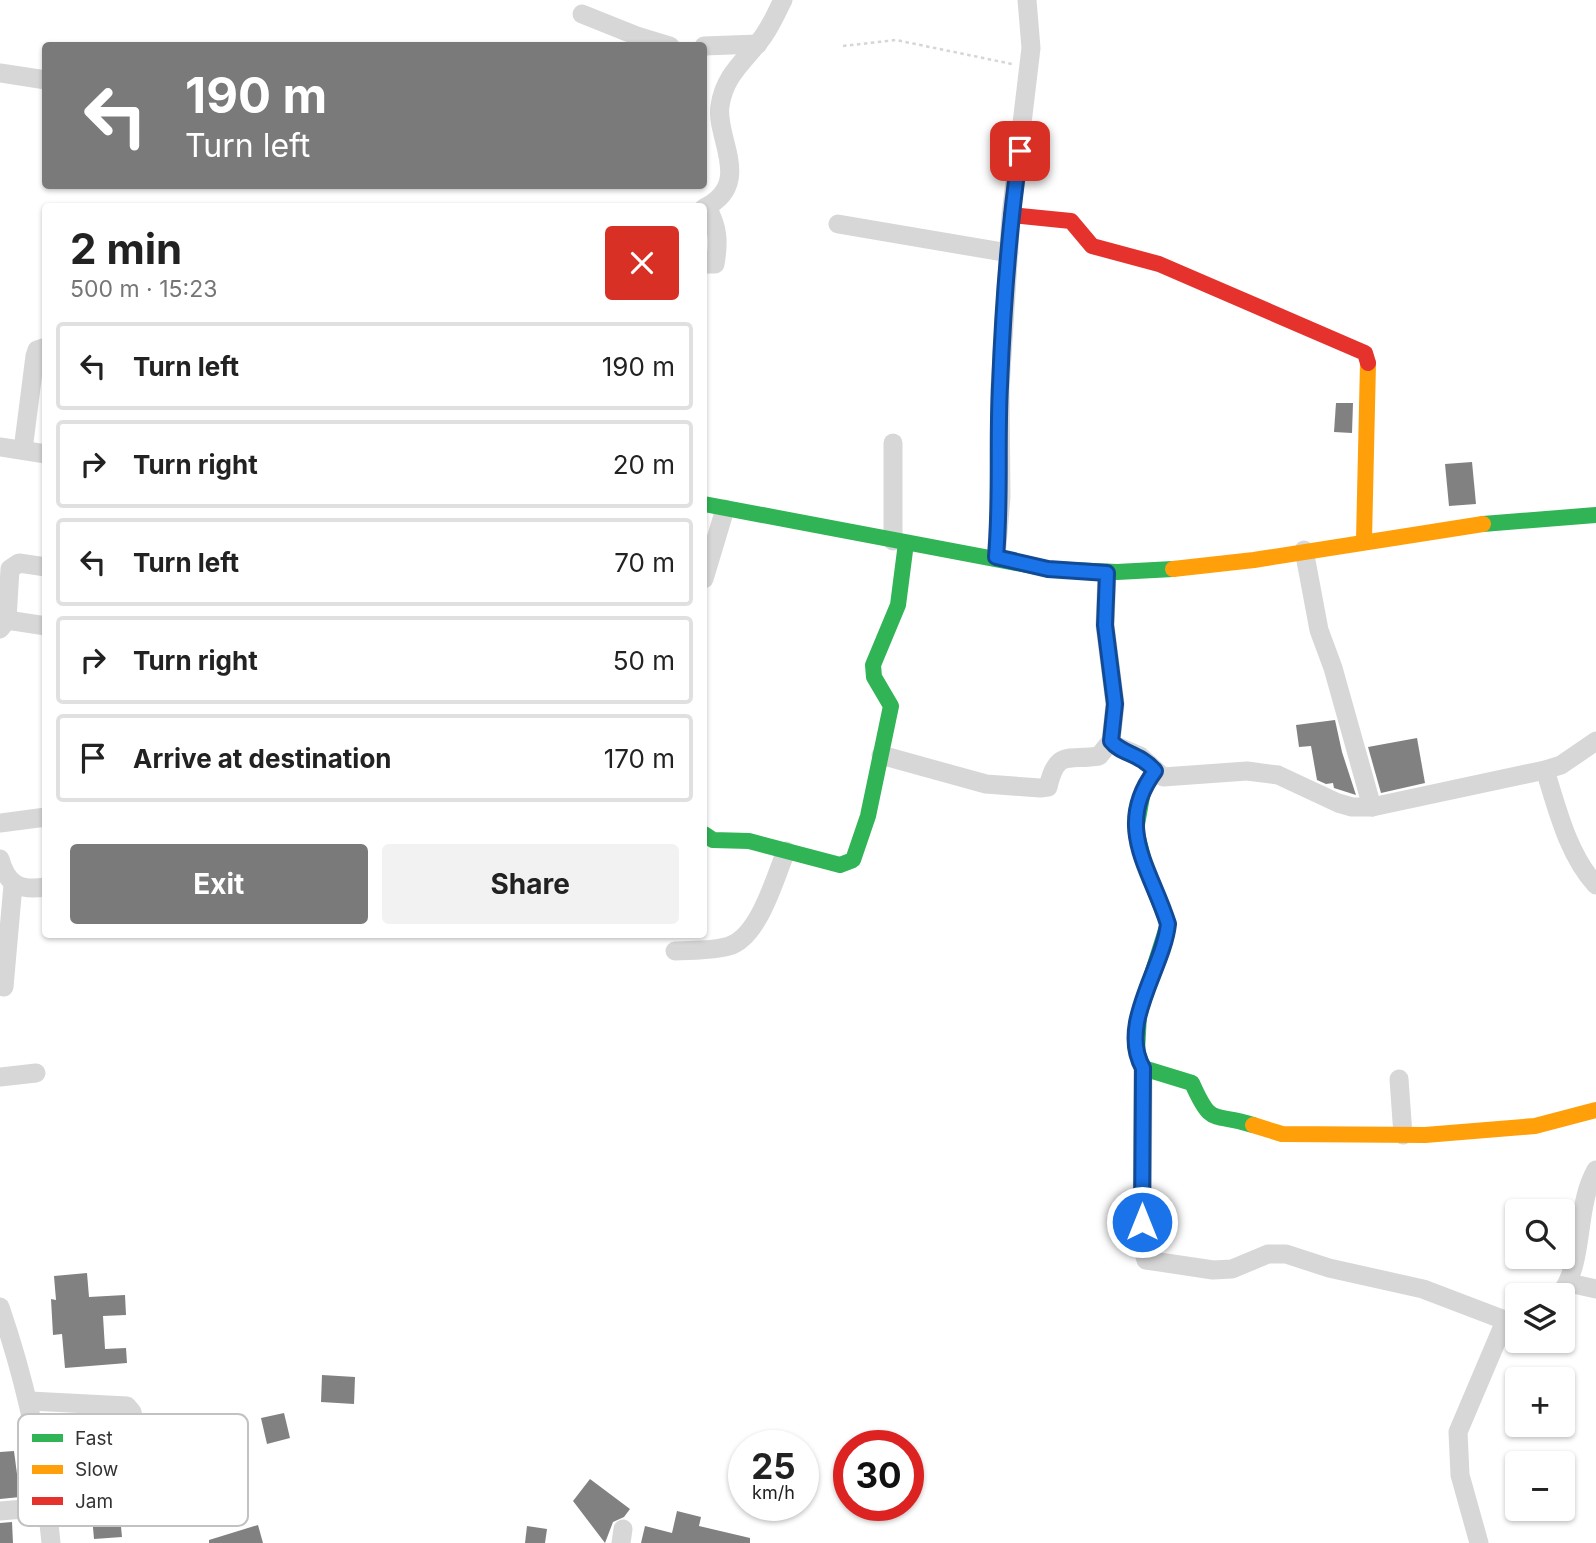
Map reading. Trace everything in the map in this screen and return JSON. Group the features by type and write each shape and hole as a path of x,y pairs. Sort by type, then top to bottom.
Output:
{"street":[{"path":"707,205 723,191 731,164 719,117 723,92 735,68 758,44 783,0"},
{"path":"996,557 1001,497 1000,388 1011,215 1031,48 1027,0"},
{"path":"582,14 657,42"},
{"path":"707,46 758,44"},
{"path":"0,73 42,79"},
{"path":"707,210 716,224 718,245 715,264 707,264"},
{"path":"1011,215 1071,221 1092,246 1159,264 1365,353 1370,368 1363,540"},
{"path":"838,224 1009,253"},
{"path":"23,450 35,356 37,350 42,348"},
{"path":"707,836 713,840 749,841 840,865 853,860 868,816 891,706 873,670 878,645 895,612 900,542 893,443"},
{"path":"0,447 42,453"},
{"path":"707,505 900,542 996,557 1048,569 1107,573 1177,570 1482,524 1596,515"},
{"path":"707,569 725,509"},
{"path":"1304,550 1319,630 1333,668 1372,807"},
{"path":"42,566 19,563 10,569 4,624 42,626"},
{"path":"881,755 986,784 1040,788 1048,787 1056,763 1062,758 1099,756 1111,741 1115,704 1105,625 1107,573"},
{"path":"1111,741 1114,745 1140,755 1155,771 1169,779 1247,771 1278,775 1352,807 1372,807 1545,770 1561,765 1596,741"},
{"path":"1545,770 1576,854 1596,885"},
{"path":"1155,771 1140,795 1135,831 1151,886 1168,924 1135,1035 1138,1060 1143,1068 1142,1248 1146,1260 1213,1270 1232,1269 1268,1254 1286,1254 1329,1268 1423,1289 1505,1317"},
{"path":"0,823 42,818"},
{"path":"675,951 728,947 743,940 762,910 786,851"},
{"path":"0,859 3,872 13,885 28,890 42,888"},
{"path":"4,987 13,885"},
{"path":"1143,1068 1192,1083 1205,1112 1219,1120 1243,1122 1282,1134 1403,1135 1535,1126 1596,1110"},
{"path":"0,1077 36,1073"},
{"path":"1399,1079 1403,1135"},
{"path":"1565,1283 1582,1206 1596,1170"},
{"path":"1575,1289 1596,1289"},
{"path":"0,1307 32,1414"},
{"path":"1479,1543 1460,1475 1458,1432 1482,1369 1505,1331"},
{"path":"30,1401 127,1406 132,1414"},
{"path":"0,1511 18,1509"}],"path":[{"path":"843,46 896,40 1029,68"}],"building":[{"path":"1336,403 1353,403 1352,433 1334,432"},
{"path":"1472,462 1476,504 1449,506 1445,464"},
{"path":"1335,720 1356,795 1334,788 1333,783 1326,784 1317,780 1311,746 1299,747 1296,725"},
{"path":"1417,738 1425,783 1381,793 1368,747"},
{"path":"87,1273 89,1297 125,1295 126,1315 103,1316 105,1349 126,1348 127,1363 65,1368 62,1334 53,1335 51,1299 56,1300 54,1276"},
{"path":"322,1375 355,1377 354,1404 321,1402"},
{"path":"284,1413 290,1438 267,1444 261,1418"},
{"path":"14,1451 18,1497 0,1499 0,1452"},
{"path":"590,1479 630,1509 624,1517 613,1522 605,1543 573,1501"},
{"path":"677,1511 701,1517 699,1526 750,1538 750,1543 641,1543 645,1526 672,1533"},
{"path":"12,1522 13,1543 0,1543 0,1523"},
{"path":"258,1525 263,1543 209,1543 209,1540"},
{"path":"93,1526 121,1526 122,1537 94,1539"},
{"path":"527,1526 547,1529 545,1543 525,1543"}],"traffic: fast":[{"path":"707,505 1048,569 1117,572 1173,569"},
{"path":"1483,524 1596,515"},
{"path":"707,836 713,840 749,841 840,865 853,860 868,816 891,706 874,677 873,665 898,605 906,543"},
{"path":"1155,771 1143,791 1136,830 1145,866 1168,924 1139,1015 1137,1051 1143,1068 1192,1083 1209,1113 1253,1125"}],"traffic: slow":[{"path":"1364,540 1368,363"},
{"path":"1173,569 1254,560 1483,524"},
{"path":"1253,1125 1282,1134 1425,1135 1535,1126 1596,1110"}],"traffic: jam":[{"path":"1011,215 1071,221 1092,246 1159,264 1365,353 1368,363"}],"route":[{"path":"1020,151 1011,215 1000,388 1001,497 996,557 1048,569 1107,573 1105,625 1115,704 1111,741 1114,745 1140,755 1155,771 1140,795 1135,813 1135,831 1151,886 1168,924 1167,936 1135,1035 1138,1060 1143,1068 1142,1222"}]}
